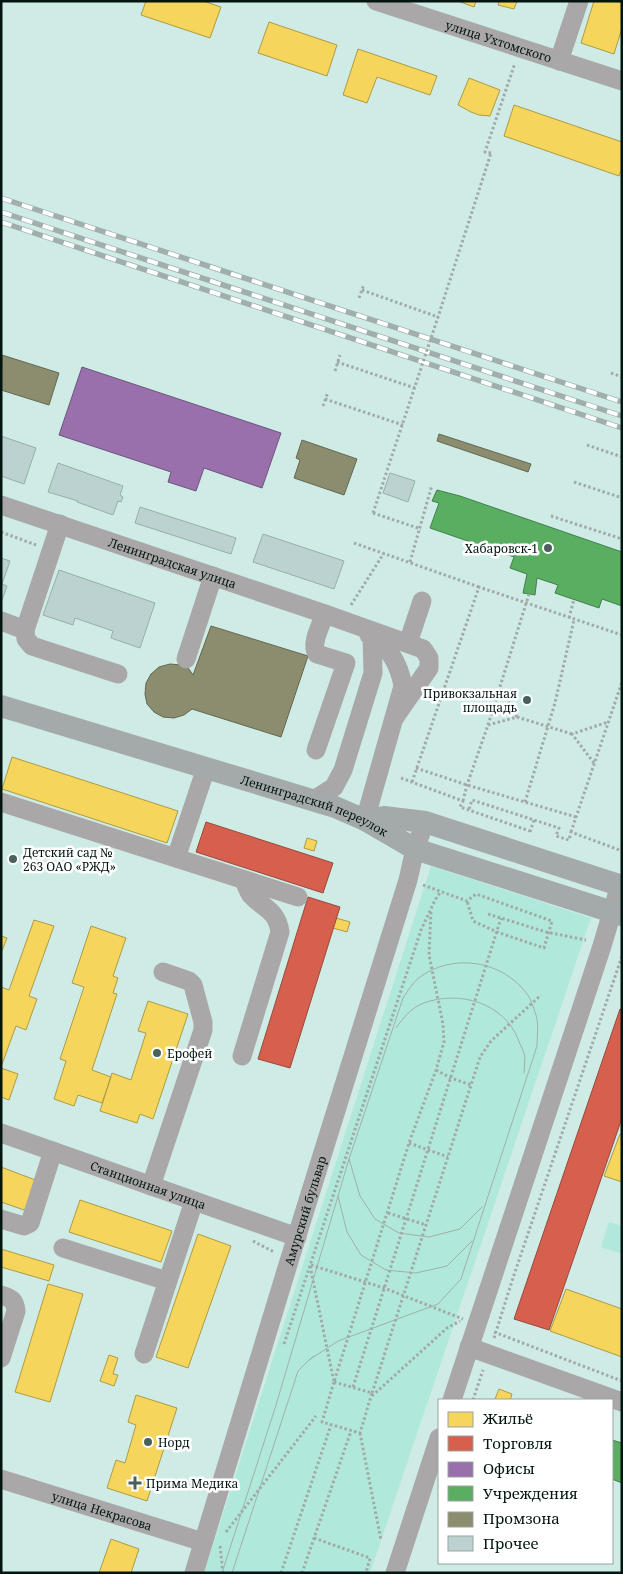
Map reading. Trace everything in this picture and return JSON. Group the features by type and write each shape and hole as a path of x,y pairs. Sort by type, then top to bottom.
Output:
{"main road":[{"name":"Ленинградский переулок","path":"1,706 335,807 365,820 415,849 617,914"},
{"path":"365,820 384,817 425,822 621,885"}],"street":[{"name":"улица Ухтомского","path":"376,1 622,81"},
{"path":"560,61 579,1"},
{"name":"Ленинградская улица","path":"1,505 324,614 347,614"},
{"path":"60,524 25,630 26,638 32,646 118,674"},
{"path":"186,659 213,576"},
{"path":"408,643 422,601"},
{"path":"316,750 346,664 315,652 314,645 324,614"},
{"path":"347,614 388,649 401,674 403,686 365,820"},
{"path":"347,614 423,649 429,658 429,668 395,717"},
{"path":"1,621 25,630"},
{"path":"314,800 334,786 343,770 373,674 372,636"},
{"path":"176,858 206,768"},
{"path":"1,802 298,897"},
{"name":"Амурский бульвар","path":"194,1573 408,880 415,849 425,822"},
{"path":"242,1056 280,932 279,922 274,914 250,894 244,880"},
{"path":"452,1399 602,946 617,914 621,885"},
{"path":"151,1186 203,1030 203,1022 193,985 189,981 163,972"},
{"name":"Станционная улица","path":"1,1133 297,1237"},
{"path":"1,1219 24,1226 30,1224 53,1151"},
{"path":"144,1354 194,1201"},
{"path":"64,1248 167,1282"},
{"path":"1,1295 11,1298 15,1304 16,1311 1,1358"},
{"path":"469,1347 622,1402"},
{"path":"395,1573 438,1441"},
{"name":"улица Некрасова","path":"1,1479 204,1542"}],"path":[{"path":"420,529 373,513 491,153 485,152 520,49"},
{"path":"360,298 364,284"},
{"path":"362,290 438,317"},
{"path":"335,371 340,355"},
{"path":"338,362 415,388"},
{"path":"611,373 622,377"},
{"path":"322,406 328,392"},
{"path":"325,399 403,425"},
{"path":"587,445 622,457"},
{"path":"574,482 622,498"},
{"path":"410,562 432,485"},
{"path":"551,516 622,539"},
{"path":"1,532 51,550"},
{"path":"354,543 526,604 622,635"},
{"path":"347,614 384,553"},
{"path":"412,782 479,587"},
{"path":"529,594 460,807 530,831"},
{"path":"569,618 574,600"},
{"path":"525,802 556,703 574,620"},
{"path":"469,809 472,800 558,828 556,836 569,840 622,682"},
{"path":"500,687 517,717"},
{"path":"488,725 517,717 572,734 608,722"},
{"path":"572,734 594,764"},
{"path":"416,768 576,817"},
{"path":"400,778 463,801"},
{"path":"529,837 534,820"},
{"path":"571,832 622,851"},
{"path":"422,885 467,901"},
{"path":"282,1348 421,930 441,891"},
{"path":"476,894 552,921 544,948 473,922 467,901 476,894"},
{"path":"360,1433 322,1422 409,1144 436,1070 444,1042 443,1024 429,955 432,909"},
{"path":"488,914 549,933 588,941"},
{"path":"353,1388 502,918"},
{"path":"473,1399 622,956"},
{"path":"381,1540 360,1433 480,1057 491,1041 540,995"},
{"path":"436,1070 471,1085"},
{"path":"409,1144 448,1156"},
{"path":"388,1213 426,1225"},
{"path":"303,1262 384,1288 462,1319 447,1328 371,1396"},
{"path":"310,1265 334,1382"},
{"path":"490,1330 622,1381"},
{"path":"334,1382 371,1396"},
{"path":"226,1526 223,1536 316,1416"},
{"path":"281,1573 331,1425"},
{"path":"302,1573 351,1430"},
{"path":"314,1538 370,1558 366,1573"},
{"path":"215,1558 220,1543 223,1573"}],"green space":[{"path":"431,866 591,918 370,1573 204,1573"},
{"path":"609,1222 622,1226 622,1254 601,1247"}],"building: Жильё":[{"path":"146,1 203,1 221,7 210,38 141,15"},
{"path":"458,1 476,1 474,7"},
{"path":"499,1 517,1 514,9 498,5"},
{"path":"594,1 622,2 622,28 614,54 581,43"},
{"path":"269,22 337,45 327,76 258,53"},
{"path":"358,49 437,76 430,95 377,77 367,103 343,95"},
{"path":"469,78 500,90 490,116 479,115 458,105"},
{"path":"514,105 622,142 622,168 619,176 504,136"},
{"path":"12,757 178,811 167,843 2,789"},
{"path":"307,838 317,841 314,851 304,848"},
{"path":"336,918 350,922 347,932 333,928"},
{"path":"34,920 54,926 29,996 37,999 26,1030 16,1026 1,1067 1,987 9,990"},
{"path":"91,926 126,938 113,976 118,978 113,993 117,994 92,1070 111,1077 102,1103 78,1095 74,1106 54,1099 66,1061 60,1059 84,987 72,983"},
{"path":"1,936 7,938 1,953"},
{"name":"Ерофей","path":"148,1001 188,1014 153,1119 140,1114 137,1123 100,1111 112,1073 131,1080 146,1033 138,1031"},
{"path":"1,1068 18,1074 9,1100 1,1097"},
{"path":"620,1134 622,1135 622,1182 604,1176"},
{"path":"1,1167 38,1181 27,1211 1,1202"},
{"path":"80,1200 172,1231 161,1262 69,1232"},
{"path":"198,1234 231,1246 188,1368 156,1357"},
{"path":"1,1249 54,1265 49,1281 1,1267"},
{"path":"48,1284 83,1294 50,1402 15,1392"},
{"path":"566,1289 622,1309 622,1357 550,1331"},
{"path":"109,1355 118,1358 113,1374 118,1375 114,1386 100,1381"},
{"path":"499,1389 512,1394 510,1399 495,1399"},
{"name":"Норд","path":"136,1395 177,1408 147,1501 107,1488 116,1460 125,1463 136,1425 128,1422"},
{"path":"111,1539 139,1549 131,1573 99,1573"}],"building: Торговля":[{"path":"206,822 333,863 323,893 196,852"},
{"path":"308,897 340,907 290,1068 258,1059"},
{"path":"620,1009 622,1010 622,1118 549,1330 514,1319"}],"building: Офисы":[{"path":"82,367 281,433 262,488 204,468 196,491 168,482 171,472 59,435"}],"building: Учреждения":[{"name":"Хабаровск-1","path":"437,490 460,496 622,552 622,606 602,599 599,608 555,593 558,585 537,578 535,595 523,593 527,574 510,568 514,557 430,528 439,503 432,501"},
{"path":"613,1440 622,1443 622,1483 613,1479"}],"building: Промзона":[{"path":"2,355 59,373 49,405 1,390"},
{"path":"439,434 531,464 528,472 437,441"},
{"path":"302,440 357,459 344,495 294,478 300,460 296,458"},
{"path":"211,626 308,656 281,737 192,709 184,715 174,718 163,717 154,712 147,704 145,694 146,683 151,674 159,667 170,664 181,665 189,669 193,675"}],"building: Прочее":[{"path":"1,436 36,448 24,484 1,476"},
{"path":"58,463 123,486 120,495 123,497 121,502 118,501 113,515 78,501 48,492"},
{"path":"390,473 415,481 408,502 383,493"},
{"path":"140,507 236,538 231,554 135,523"},
{"path":"263,534 344,561 334,589 253,562"},
{"path":"1,558 10,561 2,584 7,586 1,603"},
{"path":"59,570 155,603 140,648 111,638 113,631 75,618 73,625 43,615"}],"tram line":[{"path":"222,1573 276,1405 349,1159 403,998 420,977 433,969 462,963 491,967 517,983 527,994 536,1015 537,1046 461,1279 438,1304 338,1341 309,1360"},
{"path":"396,1028 412,1010 424,1003 451,998 479,1003 491,1008 502,1016 511,1027 524,1055 524,1073"},
{"path":"349,1159 360,1196 375,1219 399,1233 429,1237 460,1229 482,1207"},
{"path":"338,1196 347,1232 361,1255 386,1270 416,1273 447,1266 472,1241"},
{"path":"232,1573 298,1371 314,1356"}],"railway":[{"path":"1,198 622,402"},
{"path":"1,212 622,416"},
{"path":"1,222 622,428"}],"place":[{"name":"Хабаровск-1","path":"548,548"},
{"name":"Привокзальная площадь","path":"527,700"},
{"name":"Детский сад № 263 ОАО «РЖД»","path":"13,859"},
{"name":"Ерофей","path":"157,1053"},
{"name":"Норд","path":"148,1442"},
{"name":"Прима Медика","path":"135,1483"}]}
